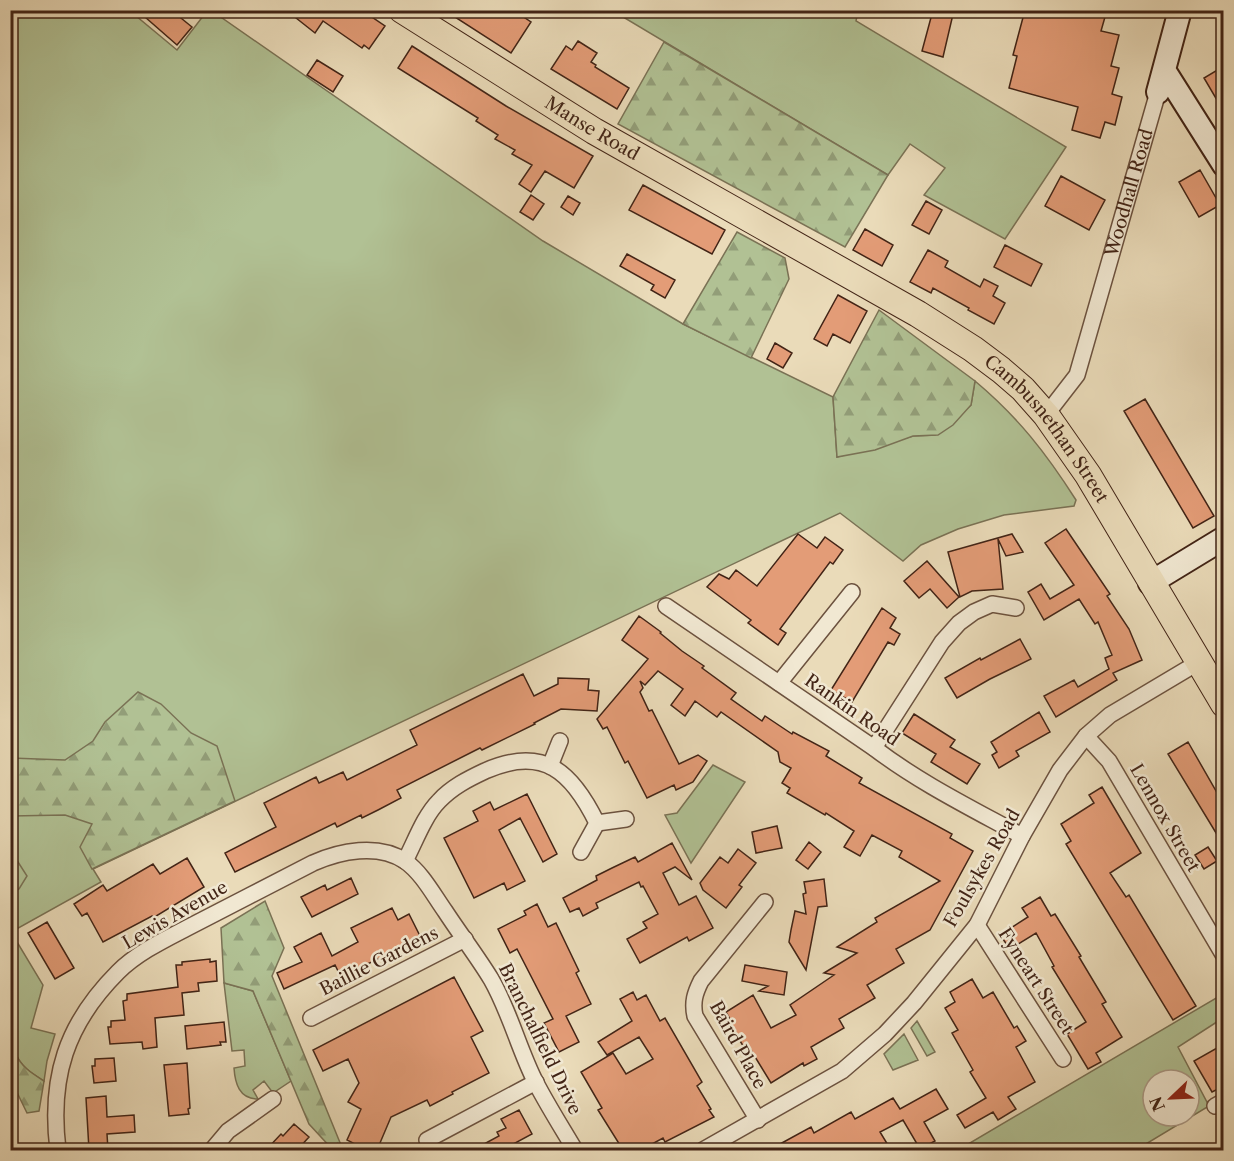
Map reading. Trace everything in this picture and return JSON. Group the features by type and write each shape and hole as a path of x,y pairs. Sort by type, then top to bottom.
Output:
{"main road":[{"name":"Manse Road","path":"402,10 594,131 784,239"},
{"name":"Cambusnethan Street","path":"784,239 918,314 973,349 1023,389 1046,415 1098,491 1150,583 1224,704"}],"street":[{"name":"Woodhall Road","path":"1046,415 1077,375 1180,10"},
{"path":"1161,81 1224,165"},
{"path":"1150,583 1224,538"},
{"path":"779,683 852,592"},
{"path":"874,748 942,642 955,627 974,612 992,604 1016,608"},
{"name":"Rankin Road","path":"666,606 874,748 901,769 1022,836"},
{"name":"Foulsykes Road","path":"703,1150 842,1071 885,1034 914,1003 976,924 1060,770 1086,736 1110,715 1199,662"},
{"name":"Lennox Street","path":"1086,736 1109,761 1224,956"},
{"path":"550,766 560,741"},
{"path":"405,861 437,802 458,784 501,764 520,760 535,761 550,766 567,777 579,790 597,823"},
{"path":"597,823 626,819"},
{"path":"580,852 597,823"},
{"name":"Lewis Avenue","path":"58,1150 56,1102 58,1076 65,1051 78,1023 119,970 154,945 332,855 351,851 367,851 405,861"},
{"name":"Branchalfield Drive","path":"405,861 421,877 492,981 536,1082 575,1150"},
{"name":"Baird Place","path":"758,1120 695,1016 693,1005 701,981 765,902"},
{"name":"Fyneart Street","path":"976,924 1063,1059"},
{"name":"Baillie Gardens","path":"311,1018 465,939"},
{"path":"427,1140 536,1082"},
{"path":"212,1150 228,1131 273,1099"}],"green space":[{"path":"11,11 130,11 177,50 207,11 212,11 543,241 683,324 833,397 837,457 913,436 935,435 971,405 975,381 1005,408 1042,451 1076,500 1074,506 1004,515 958,529 921,545 903,561 840,513 93,869 101,882 11,932"},
{"path":"613,11 858,11 856,21 1066,147 1005,239 924,195 945,168 910,144 888,175"},
{"path":"664,42 888,175 845,247 618,124"},
{"path":"737,232 785,258 789,279 751,358 683,324"},
{"path":"879,310 975,381 971,405 953,425 938,435 913,436 875,450 837,457 833,397"},
{"path":"138,692 161,704 191,733 217,746 235,801 92,869 80,847 92,824 65,815 11,816 11,758 65,760 93,741 105,722"},
{"path":"713,765 745,782 691,863 665,815 677,813"},
{"path":"11,851 27,876 19,889 11,894"},
{"path":"265,901 284,948 272,976 343,1150 333,1150 309,1124 253,991 224,983 221,928"},
{"path":"11,932 43,985 31,1028 55,1034 44,1081 24,1066 15,1051 11,1025"},
{"path":"224,983 253,991 291,1081 273,1093 264,1081 253,1090 258,1099 246,1096 237,1084 234,1068 245,1066 244,1050 232,1051"},
{"path":"1223,994 1223,1018 1178,1047 1189,1068 1141,1068 1141,1128 1172,1128 1136,1150 958,1150"},
{"path":"917,1021 935,1052 927,1056 911,1028"},
{"path":"11,1025 18,1059 28,1070 44,1081 39,1111 27,1113 11,1080"},
{"path":"904,1034 918,1060 893,1070 884,1054"},
{"path":"1201,1091 1209,1106 1201,1111"}],"building":[{"path":"137,10 171,10 192,27 177,45"},
{"path":"286,10 373,10 369,15 385,26 369,49 364,45 362,48 323,21 315,33"},
{"path":"444,10 513,10 531,22 511,53"},
{"path":"933,10 954,10 943,57 922,51"},
{"path":"1025,10 1041,15 1041,10 1107,10 1101,31 1119,35 1111,66 1119,68 1112,94 1122,97 1115,125 1105,122 1100,138 1072,130 1078,107 1009,88 1017,56 1013,55"},
{"path":"578,41 597,53 591,62 596,65 595,67 629,88 617,109 551,69 566,46 572,50"},
{"path":"412,46 506,106 593,156 574,188 545,171 531,192 519,184 532,165 512,154 515,150 495,139 498,135 476,121 478,118 398,68"},
{"path":"317,60 343,76 333,92 307,75"},
{"path":"1224,66 1224,112 1204,78"},
{"path":"1200,170 1220,205 1199,217 1179,182"},
{"path":"1061,176 1105,200 1089,230 1045,206"},
{"path":"643,185 725,230 712,254 629,210"},
{"path":"531,195 544,204 533,220 520,212"},
{"path":"568,196 580,203 573,215 561,207"},
{"path":"926,201 942,210 929,234 912,225"},
{"path":"865,229 893,245 882,266 853,250"},
{"path":"1005,245 1042,264 1031,286 994,267"},
{"path":"928,250 948,261 945,267 980,287 984,279 998,286 993,296 1005,303 994,324 933,288 931,293 910,282"},
{"path":"627,254 675,280 665,298 651,290 654,285 620,266"},
{"path":"838,295 867,311 850,343 833,334 827,346 814,339"},
{"path":"775,343 792,353 783,368 767,359"},
{"path":"1145,399 1214,516 1193,528 1124,411"},
{"path":"1066,529 1110,594 1107,596 1129,629 1142,660 1113,673 1117,680 1056,717 1044,696 1074,680 1078,687 1109,669 1105,658 1112,655 1098,622 1095,624 1079,599 1044,620 1028,592 1041,584 1050,599 1074,585 1045,543"},
{"path":"798,534 817,548 825,537 843,550 833,564 830,562 780,629 786,633 778,645 748,623 751,620 707,587 719,574 729,579 736,570 757,586"},
{"path":"1012,534 1023,552 1006,556 998,539 1003,589 972,591 960,597 948,552"},
{"path":"927,561 959,597 947,608 930,589 919,598 904,581"},
{"path":"882,608 896,618 890,628 900,634 894,645 888,642 852,702 831,690"},
{"path":"639,616 736,693 731,699 762,721 765,716 792,734 793,732 829,751 826,756 862,778 859,783 952,834 950,838 973,851 930,930 896,949 904,963 867,985 875,998 839,1019 844,1028 811,1047 817,1059 804,1066 803,1063 771,1083 749,1047 745,1049 729,1023 731,1021 726,1012 753,995 771,1028 796,1015 790,1005 834,975 824,973 857,953 837,947 877,922 875,918 940,881 899,857 902,851 872,835 860,856 844,847 854,831 826,813 825,815 787,793 790,788 782,783 791,768 780,762 778,752 721,712 717,717 695,701 685,716 671,705 683,689 658,671 645,685 640,681 643,688 640,692 649,711 652,710 679,764 698,755 707,761 693,782 676,790 674,785 647,798 628,761 625,763 607,727 603,729 597,719 648,659 622,640"},
{"path":"1020,639 1031,659 957,698 945,678"},
{"path":"523,674 534,696 558,684 558,678 589,679 588,690 599,691 597,711 561,709 535,724 482,750 480,748 397,790 401,798 362,818 361,815 337,827 335,823 235,872 225,853 276,827 264,803 316,777 319,783 343,772 347,780 417,745 410,730"},
{"path":"1039,712 1050,732 1016,751 1019,756 999,768 992,755 997,752 991,742"},
{"path":"914,714 955,740 950,747 980,764 967,784 931,762 936,754 902,733"},
{"path":"1188,742 1224,805 1224,846 1168,754"},
{"path":"1102,787 1141,853 1110,873 1126,897 1129,895 1196,1006 1173,1020 1066,844 1071,841 1061,824 1094,803 1089,795"},
{"path":"527,794 557,854 543,862 520,818 499,830 525,881 507,890 504,883 474,898 444,838 478,821 473,811 490,802 494,810"},
{"path":"777,826 782,848 756,853 752,832"},
{"path":"809,842 821,852 808,869 796,860"},
{"path":"672,843 692,880 675,867 663,873 679,905 696,896 713,928 689,941 687,937 640,963 627,939 647,928 643,922 658,914 639,882 596,903 598,908 583,916 579,908 570,912 563,898 597,880 596,876 635,857 638,862"},
{"path":"1208,847 1217,861 1204,869 1195,855"},
{"path":"738,849 756,863 739,885 742,887 726,908 703,890 700,883 720,857 728,863"},
{"path":"187,858 204,887 153,918 152,916 103,942 87,913 82,916 74,904 103,885 107,891 153,864 160,874"},
{"path":"351,878 358,894 312,917 301,897 325,885 327,890"},
{"path":"824,879 827,906 818,907 806,970 789,942 791,930 795,911 806,914 804,882"},
{"path":"1040,897 1051,916 1055,914 1081,956 1079,957 1106,1002 1102,1004 1122,1037 1096,1053 1101,1062 1088,1069 1067,1034 1086,1022 1052,967 1054,966 1036,933 1010,949 1000,935 1028,917 1022,908"},
{"path":"537,904 548,927 556,923 579,971 576,973 591,1004 566,1016 579,1042 559,1052 544,1023 553,1019 517,949 510,953 498,929 526,915 524,911"},
{"path":"392,908 398,920 409,914 421,938 341,977 335,965 284,989 277,973 302,962 294,947 321,933 332,956 358,942 351,928"},
{"path":"47,922 74,968 55,979 28,933"},
{"path":"210,959 210,962 216,961 217,981 198,983 199,991 182,993 184,1015 155,1018 157,1047 143,1049 142,1042 110,1044 108,1027 111,1027 111,1021 125,1020 123,1001 127,1000 127,994 178,987 176,965 182,965 182,962"},
{"path":"745,965 787,972 784,995 759,991 768,986 742,981"},
{"path":"454,977 483,1031 471,1037 489,1073 430,1106 427,1100 391,1117 377,1150 352,1150 355,1144 347,1140 361,1109 348,1102 359,1083 348,1059 323,1071 313,1050"},
{"path":"972,979 983,998 993,992 1014,1028 1017,1026 1026,1041 1016,1047 1035,1082 1008,1097 1016,1109 998,1120 993,1112 965,1128 957,1115 986,1098 970,1072 973,1070 952,1033 958,1030 945,1008 955,1002 950,992"},
{"path":"633,992 637,1000 646,995 660,1021 665,1018 702,1082 697,1086 714,1117 665,1142 663,1138 641,1150 623,1150 598,1110 602,1108 581,1072 613,1053 626,1074 653,1059 639,1037 607,1055 598,1042 632,1021 620,999"},
{"path":"224,1022 226,1042 220,1042 221,1045 187,1049 185,1026"},
{"path":"1224,1044 1224,1086 1212,1092 1201,1073 1201,1068 1198,1068 1194,1061"},
{"path":"114,1058 116,1081 94,1083 92,1066 95,1066 95,1059"},
{"path":"187,1063 189,1114 169,1116 164,1065"},
{"path":"936,1089 948,1109 924,1122 935,1141 920,1149 903,1120 880,1132 891,1150 769,1150 811,1127 814,1133 851,1112 855,1119 893,1098 900,1109"},
{"path":"106,1096 107,1117 134,1115 135,1132 107,1134 108,1150 89,1150 86,1098"},
{"path":"519,1110 532,1134 502,1150 473,1150 499,1136 497,1132 506,1128 501,1119"},
{"path":"294,1124 309,1137 299,1150 266,1150 281,1134 283,1136"}]}
